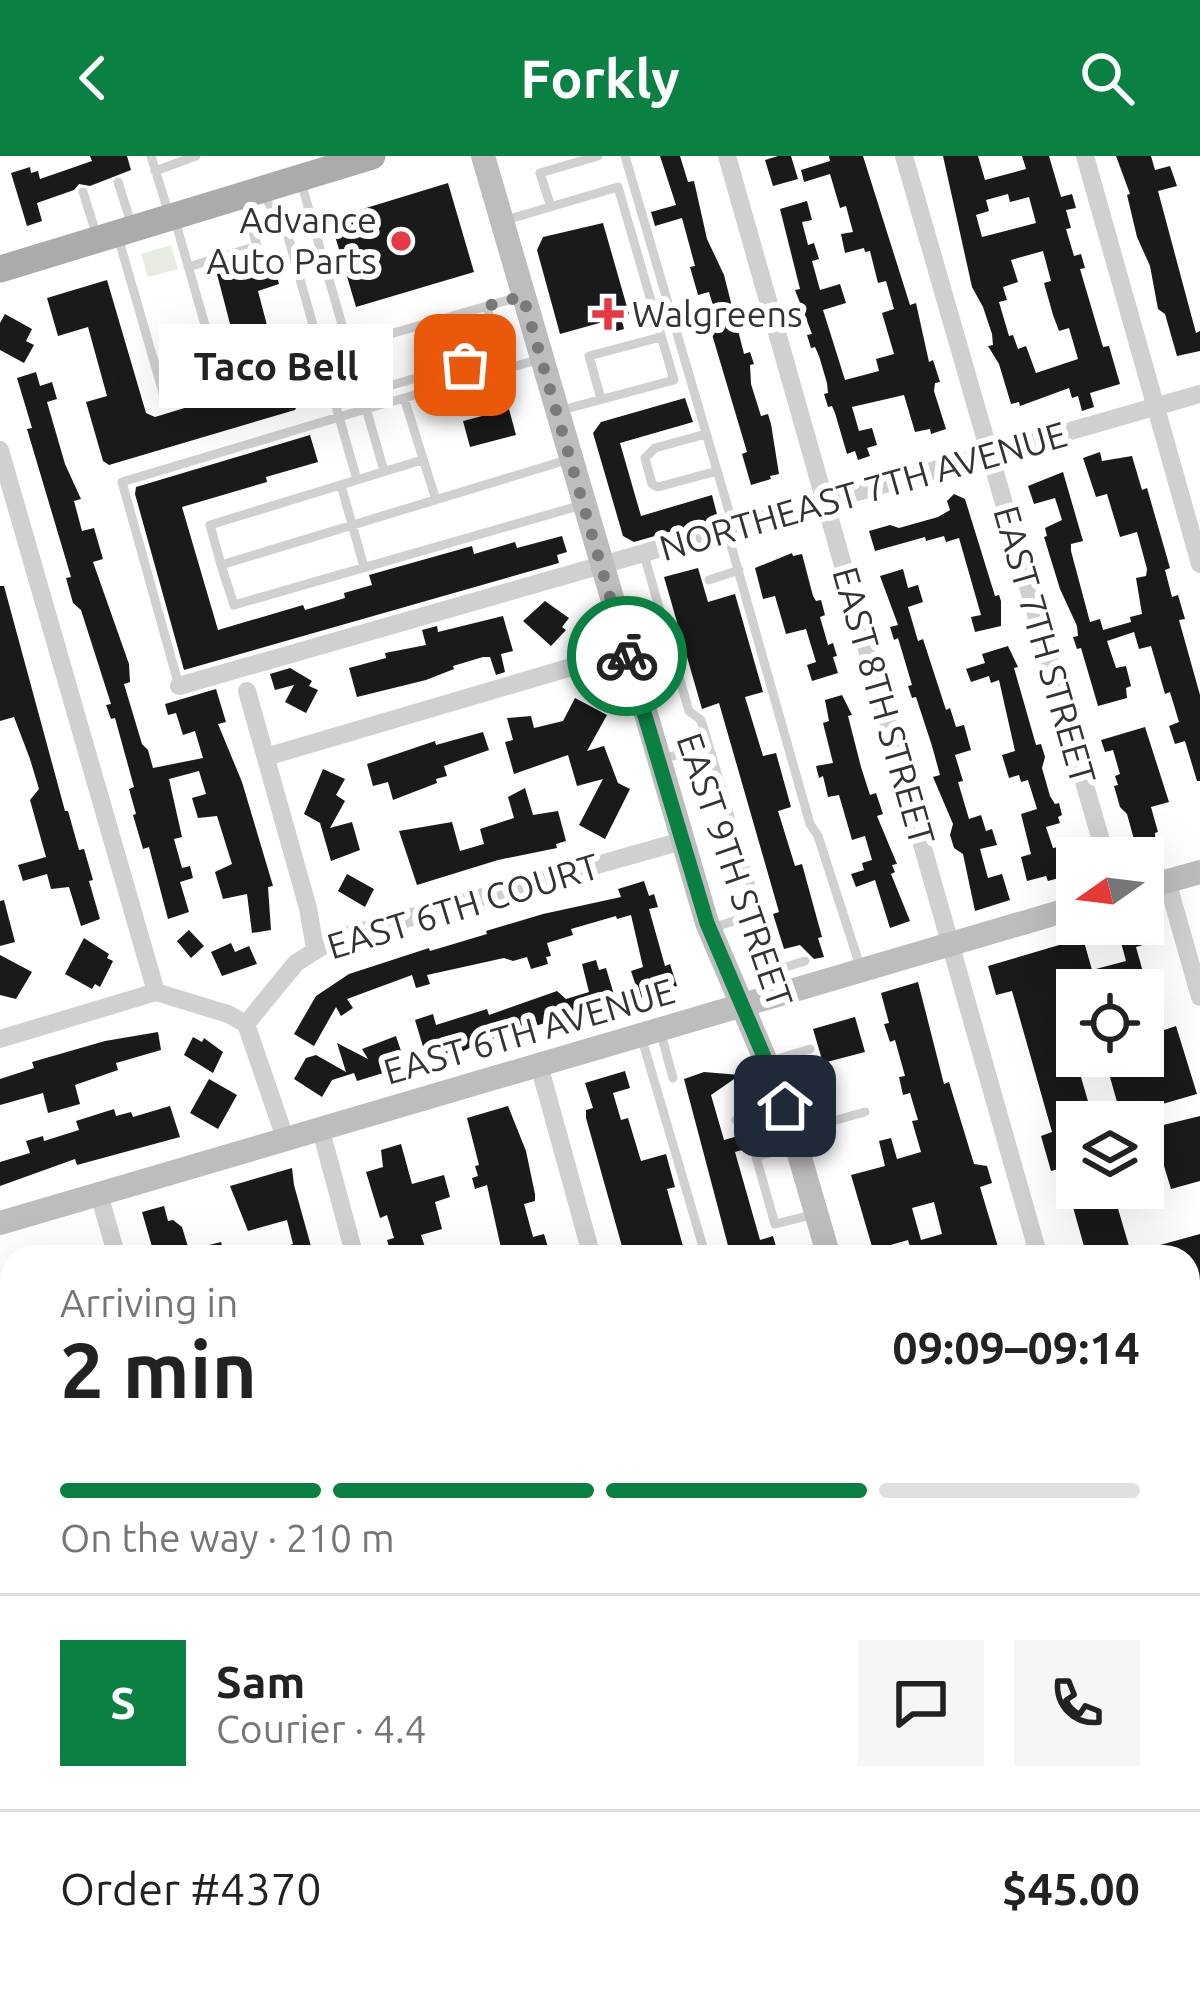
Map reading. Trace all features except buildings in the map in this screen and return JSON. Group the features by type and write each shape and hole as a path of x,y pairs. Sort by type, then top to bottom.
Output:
{"main road":[{"path":"0,268 299,177 335,161 372,156"},
{"name":"EAST 9TH STREET","path":"483,156 682,841 710,929 785,1106 826,1245"},
{"path":"1164,882 1200,872"},
{"name":"EAST 6TH AVENUE","path":"0,1223 1056,913"}],"street":[{"name":"EAST 8TH STREET","path":"727,156 1036,1245"},
{"name":"EAST 7TH STREET","path":"904,156 1100,837"},
{"path":"1085,156 1200,564"},
{"name":"NORTHEAST 7TH AVENUE","path":"179,686 1200,394"},
{"path":"0,450 156,992"},
{"path":"266,757 626,652"},
{"path":"248,691 315,949"},
{"name":"EAST 6TH COURT","path":"246,1024 296,963 334,939 682,841"},
{"path":"1164,908 1200,998"},
{"path":"0,1040 156,992 228,1014 246,1024 285,1138"},
{"path":"539,1065 589,1245"},
{"path":"320,1127 352,1245"},
{"path":"99,1195 114,1245"}],"lane":[{"path":"118,182 116,233 164,397 220,380 151,156"},
{"path":"155,171 196,156"},
{"path":"551,207 540,173 598,156"},
{"path":"625,156 717,471 739,570 810,824 862,971"},
{"path":"299,177 384,471"},
{"path":"502,221 618,187 674,380 556,411"},
{"path":"83,192 116,233"},
{"path":"188,267 256,246 250,192"},
{"path":"250,192 287,233 357,480"},
{"path":"348,346 523,296"},
{"path":"370,340 380,373 392,385 465,365 494,356 487,306"},
{"path":"601,399 590,356 661,337"},
{"path":"179,686 122,482 542,358"},
{"path":"404,398 436,500"},
{"path":"706,434 656,448 645,458 645,465 652,484 658,487 717,471"},
{"path":"221,565 570,459"},
{"path":"422,460 210,525 234,605 583,504"},
{"path":"340,485 364,567"},
{"path":"644,554 689,711 701,720 759,913 783,968 805,961"},
{"path":"709,580 739,570"},
{"path":"658,760 709,746"},
{"path":"710,929 759,913"},
{"path":"651,1033 673,1078"},
{"path":"651,1033 703,1245"},
{"path":"766,1063 810,1049"},
{"path":"736,1120 785,1106"},
{"path":"817,1214 775,1224 756,1156 866,1112"}],"shaded area":[{"path":"171,245 178,269 148,277 141,254"}],"way so far":[{"path":"465,365 494,356 487,306 523,296 627,656"}],"place":[{"name":"Advance Auto Parts","path":"401,241"},
{"name":"Walgreens","path":"608,314"},
{"name":"Taco Bell","path":"465,365"}],"route":[{"path":"627,656 707,923 785,1106"}]}
